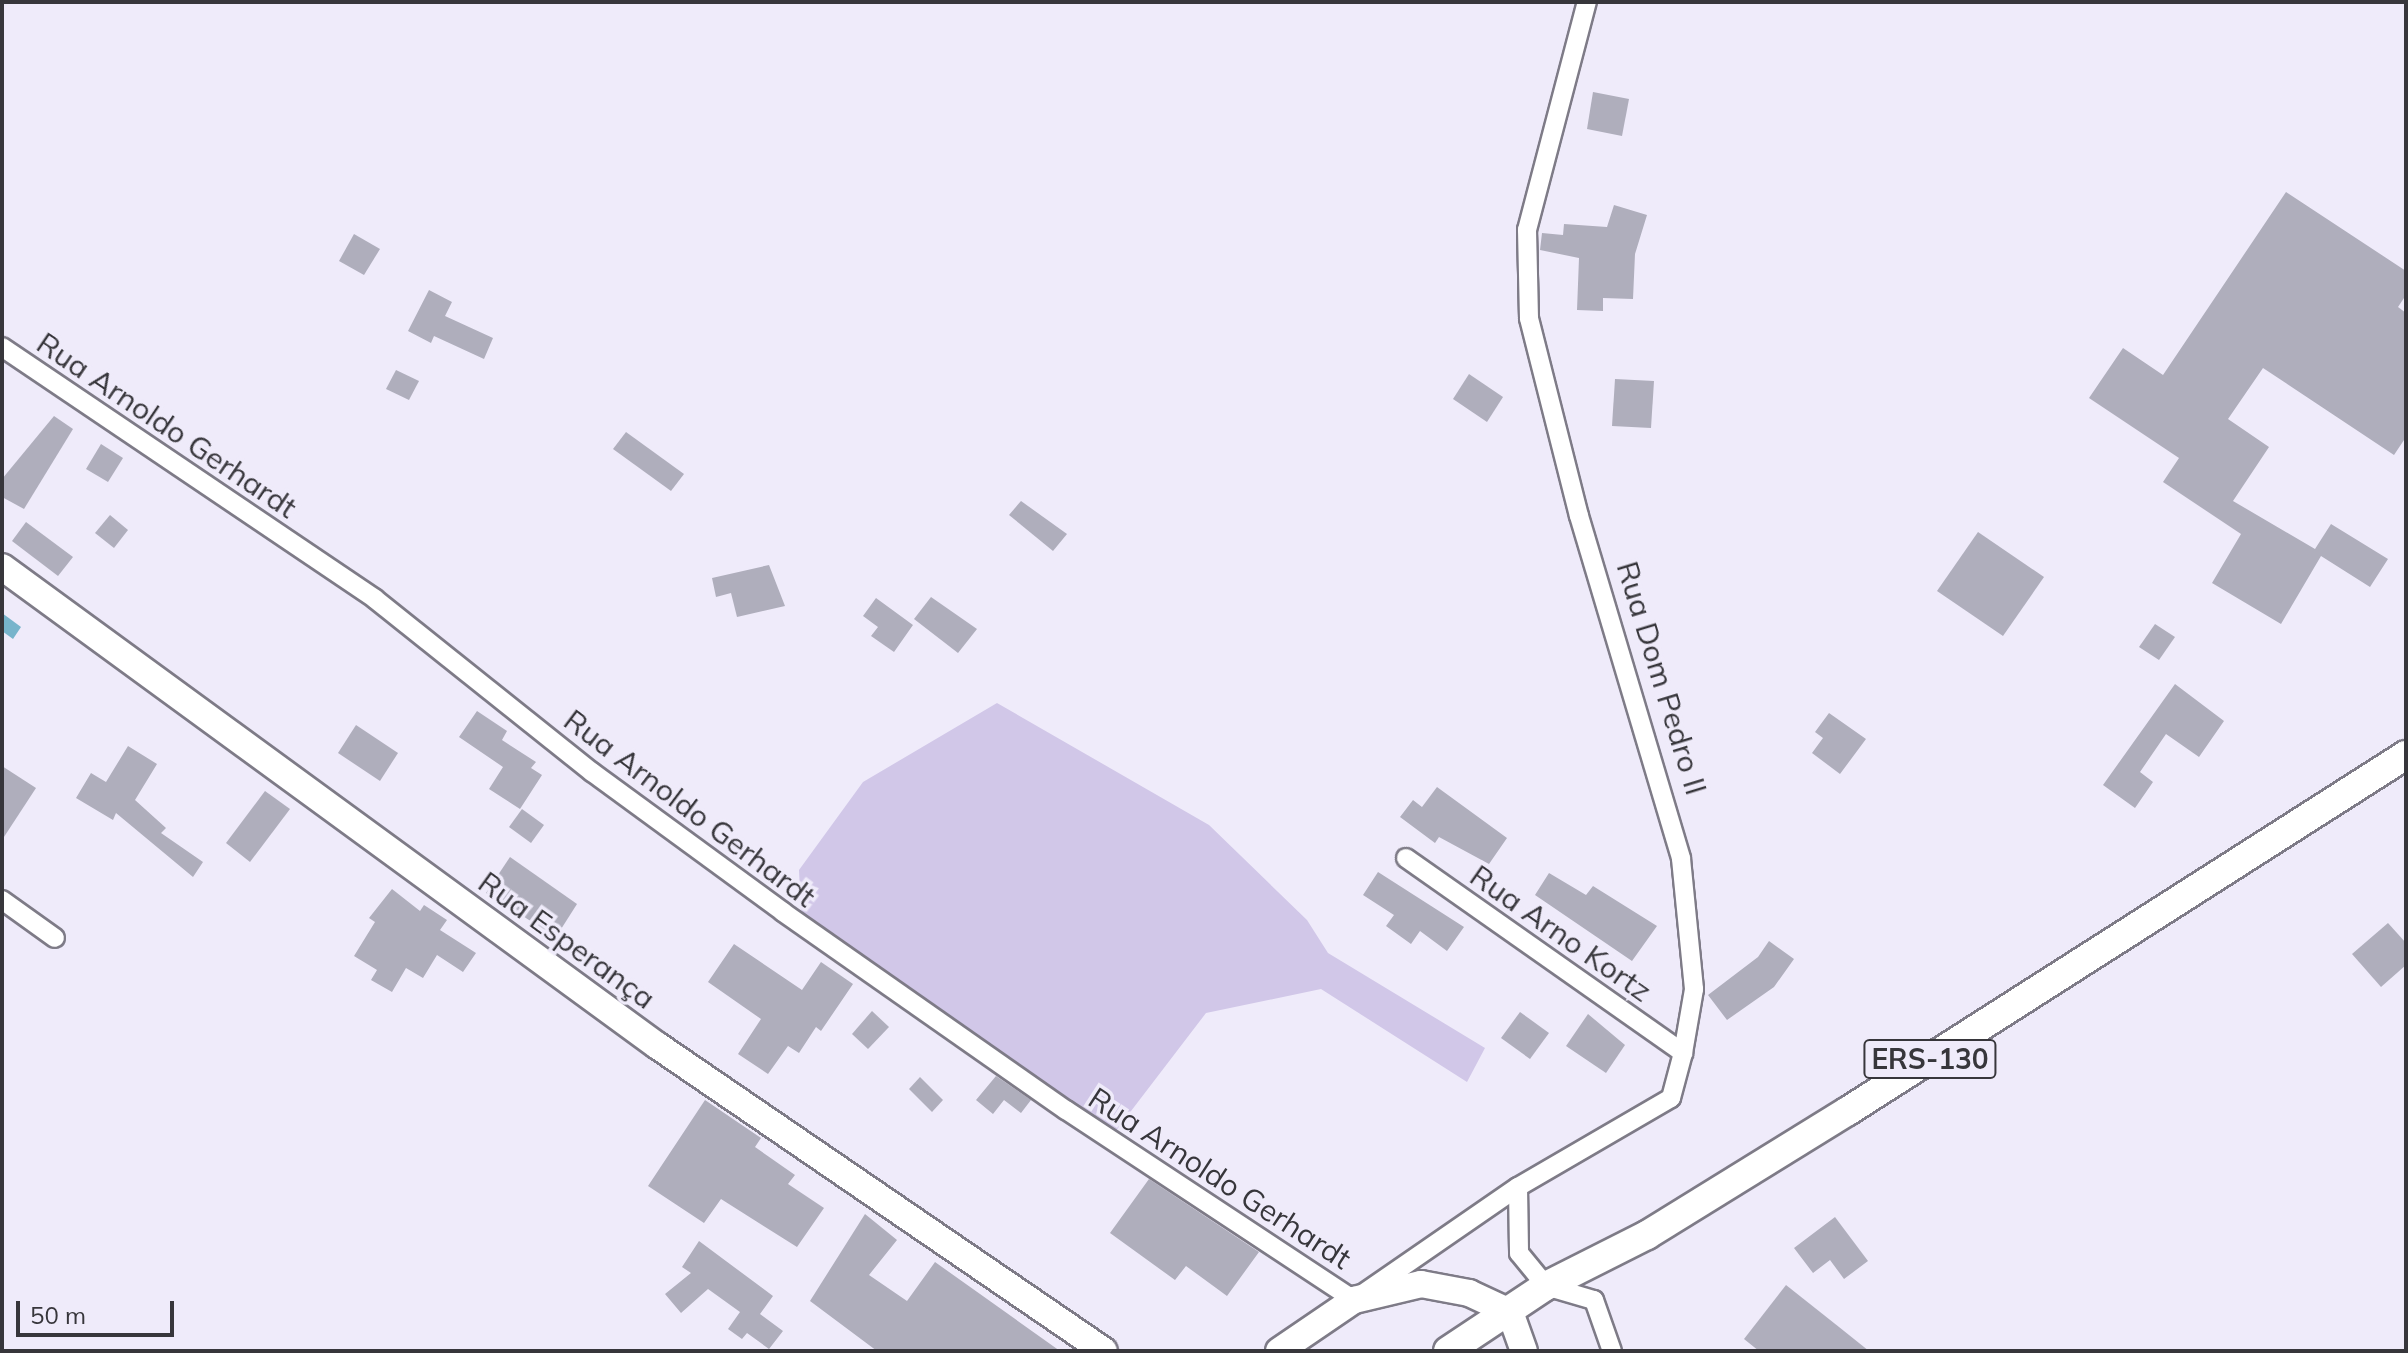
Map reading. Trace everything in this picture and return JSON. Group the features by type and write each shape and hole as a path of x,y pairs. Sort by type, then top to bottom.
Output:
{"main road":[{"name":"ERS-130","path":"1448,1351 1546,1286 1647,1235 1848,1111 2406,755"}],"street":[{"name":"Rua Dom Pedro II","path":"1354,1300 1518,1187 1671,1098 1683,1053 1694,989 1681,858 1579,516 1529,318 1527,230 1587,2"},
{"name":"Rua Arnoldo Gerhardt","path":"2,347 375,599 592,772 783,912 1092,1128 1354,1300"},
{"name":"Rua Esperança","path":"2,567 658,1046 1104,1351"},
{"name":"Rua Arno Kortz","path":"1406,858 1683,1053"},
{"path":"2,900 55,938"},
{"path":"1518,1187 1519,1253 1546,1286 1594,1300 1612,1351"},
{"path":"1279,1351 1354,1300 1421,1284 1469,1293 1510,1312 1524,1351"}],"shaded area":[{"path":"997,703 1209,825 1307,920 1328,953 1485,1048 1467,1082 1321,989 1206,1013 1115,1132 801,914 799,870 863,782"}],"water":[{"path":"2,613 21,627 13,639 2,631"}],"building":[{"path":"1593,92 1629,99 1622,136 1587,129"},
{"path":"2286,192 2406,271 2406,295 2398,307 2406,313 2406,437 2394,455 2263,368 2228,419 2269,447 2233,501 2315,549 2331,524 2388,559 2370,587 2321,556 2281,624 2212,583 2241,534 2163,482 2179,458 2089,398 2123,348 2163,375"},
{"path":"1614,205 1647,215 1635,254 1633,299 1603,298 1603,311 1577,310 1579,258 1540,250 1542,233 1563,235 1564,224 1607,227"},
{"path":"354,234 380,249 364,275 339,261"},
{"path":"429,290 452,302 445,316 493,338 484,359 434,336 431,343 408,331"},
{"path":"396,370 419,381 409,400 386,389"},
{"path":"1469,374 1503,397 1487,422 1453,399"},
{"path":"1615,379 1654,381 1651,428 1612,426"},
{"path":"54,416 73,429 24,509 2,497 2,479"},
{"path":"626,432 684,474 671,491 613,449"},
{"path":"101,444 123,458 108,482 86,469"},
{"path":"1021,501 1067,534 1053,551 1009,515"},
{"path":"110,515 128,530 114,548 95,533"},
{"path":"26,522 73,557 58,576 12,541"},
{"path":"1978,532 2044,577 2003,636 1937,591"},
{"path":"769,565 785,606 737,617 731,593 716,597 712,578"},
{"path":"931,597 977,629 958,653 914,619"},
{"path":"876,598 913,625 894,652 871,636 878,627 863,616"},
{"path":"2155,624 2175,637 2159,660 2139,647"},
{"path":"2175,684 2224,721 2199,757 2166,734 2140,772 2153,782 2135,808 2103,785"},
{"path":"477,711 507,731 502,740 536,762 531,768 542,775 520,809 489,789 503,767 459,737"},
{"path":"1829,713 1866,739 1840,774 1812,753 1823,738 1815,732"},
{"path":"356,725 398,753 380,781 338,753"},
{"path":"128,746 157,764 135,800 166,828 161,833 203,862 193,877 116,813 113,820 76,798 91,773 106,782"},
{"path":"2,766 36,788 2,840"},
{"path":"1437,787 1507,838 1489,864 1439,837 1435,843 1400,817 1413,800 1422,807"},
{"path":"265,791 290,809 250,862 226,843"},
{"path":"522,809 544,825 531,843 509,827"},
{"path":"510,857 577,904 556,937 486,893"},
{"path":"1378,872 1464,927 1447,951 1420,931 1411,944 1386,926 1394,915 1363,895"},
{"path":"1549,873 1586,895 1593,886 1657,926 1632,961 1535,895"},
{"path":"392,889 420,911 424,905 447,920 440,930 476,953 463,972 437,955 423,978 406,968 392,992 371,980 377,970 354,956 375,922 369,918"},
{"path":"2388,923 2406,943 2406,965 2381,987 2352,954"},
{"path":"1769,941 1794,959 1774,987 1727,1020 1708,995 1758,957"},
{"path":"734,944 802,990 821,962 853,984 821,1031 816,1027 799,1053 788,1046 768,1074 738,1054 761,1019 708,982"},
{"path":"872,1011 889,1027 868,1049 852,1034"},
{"path":"1520,1012 1549,1033 1530,1059 1501,1038"},
{"path":"1588,1014 1625,1045 1606,1073 1566,1046"},
{"path":"996,1076 1031,1100 1021,1113 1004,1100 993,1114 976,1100"},
{"path":"920,1077 943,1100 932,1112 909,1089"},
{"path":"705,1100 761,1138 755,1147 795,1175 788,1184 824,1208 797,1247 721,1199 704,1223 648,1186"},
{"path":"1149,1179 1259,1252 1227,1296 1186,1266 1175,1280 1110,1233"},
{"path":"865,1214 897,1240 869,1275 907,1301 935,1262 1060,1351 877,1351 810,1301"},
{"path":"1835,1217 1868,1261 1844,1279 1830,1260 1813,1273 1794,1248"},
{"path":"699,1241 773,1296 760,1314 783,1331 769,1349 747,1333 742,1339 728,1329 740,1312 708,1289 681,1313 665,1294 691,1273 682,1267"},
{"path":"1786,1285 1869,1351 1759,1351 1744,1339"}]}
